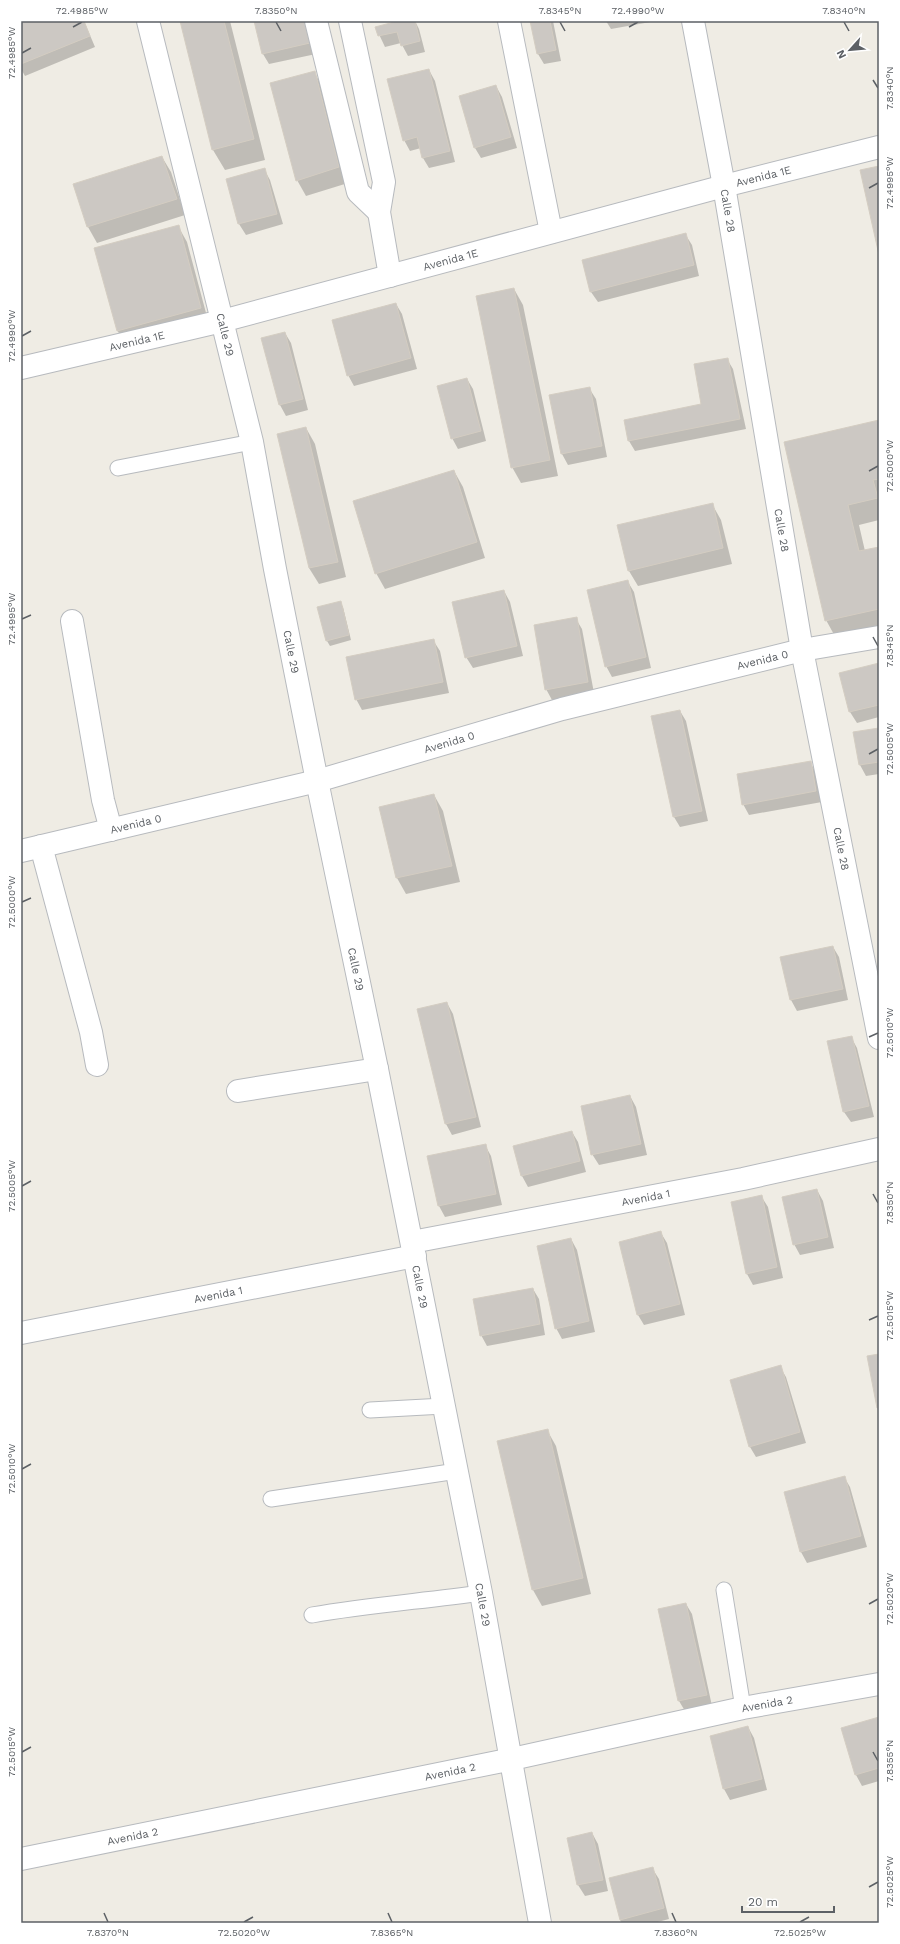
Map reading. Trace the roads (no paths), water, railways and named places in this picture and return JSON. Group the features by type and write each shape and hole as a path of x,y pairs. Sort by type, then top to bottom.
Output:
{"street":[{"name":"Calle 29","path":"148,21 252,442 275,570 377,1069 481,1593 512,1759 540,1923"},
{"path":"316,21 358,192 379,212"},
{"path":"350,21 384,182 379,212 390,276"},
{"path":"508,21 551,232"},
{"name":"Calle 28","path":"693,21 724,186 802,650 879,1038"},
{"name":"Avenida 1E","path":"21,368 222,321 724,186 879,147"},
{"path":"72,621 103,800 111,830"},
{"name":"Avenida 0","path":"31,849 317,781 562,709 802,650 879,637"},
{"path":"31,849 91,1032 97,1065"},
{"path":"238,1091 377,1069"},
{"name":"Avenida 1","path":"21,1333 879,1149"},
{"name":"Avenida 2","path":"21,1859 512,1759 743,1708 879,1684"}],"lane":[{"path":"118,468 252,442"},
{"path":"370,1410 444,1406"},
{"path":"271,1499 457,1472"},
{"path":"724,1590 743,1708"},
{"path":"312,1615 358,1607 481,1593"}]}
